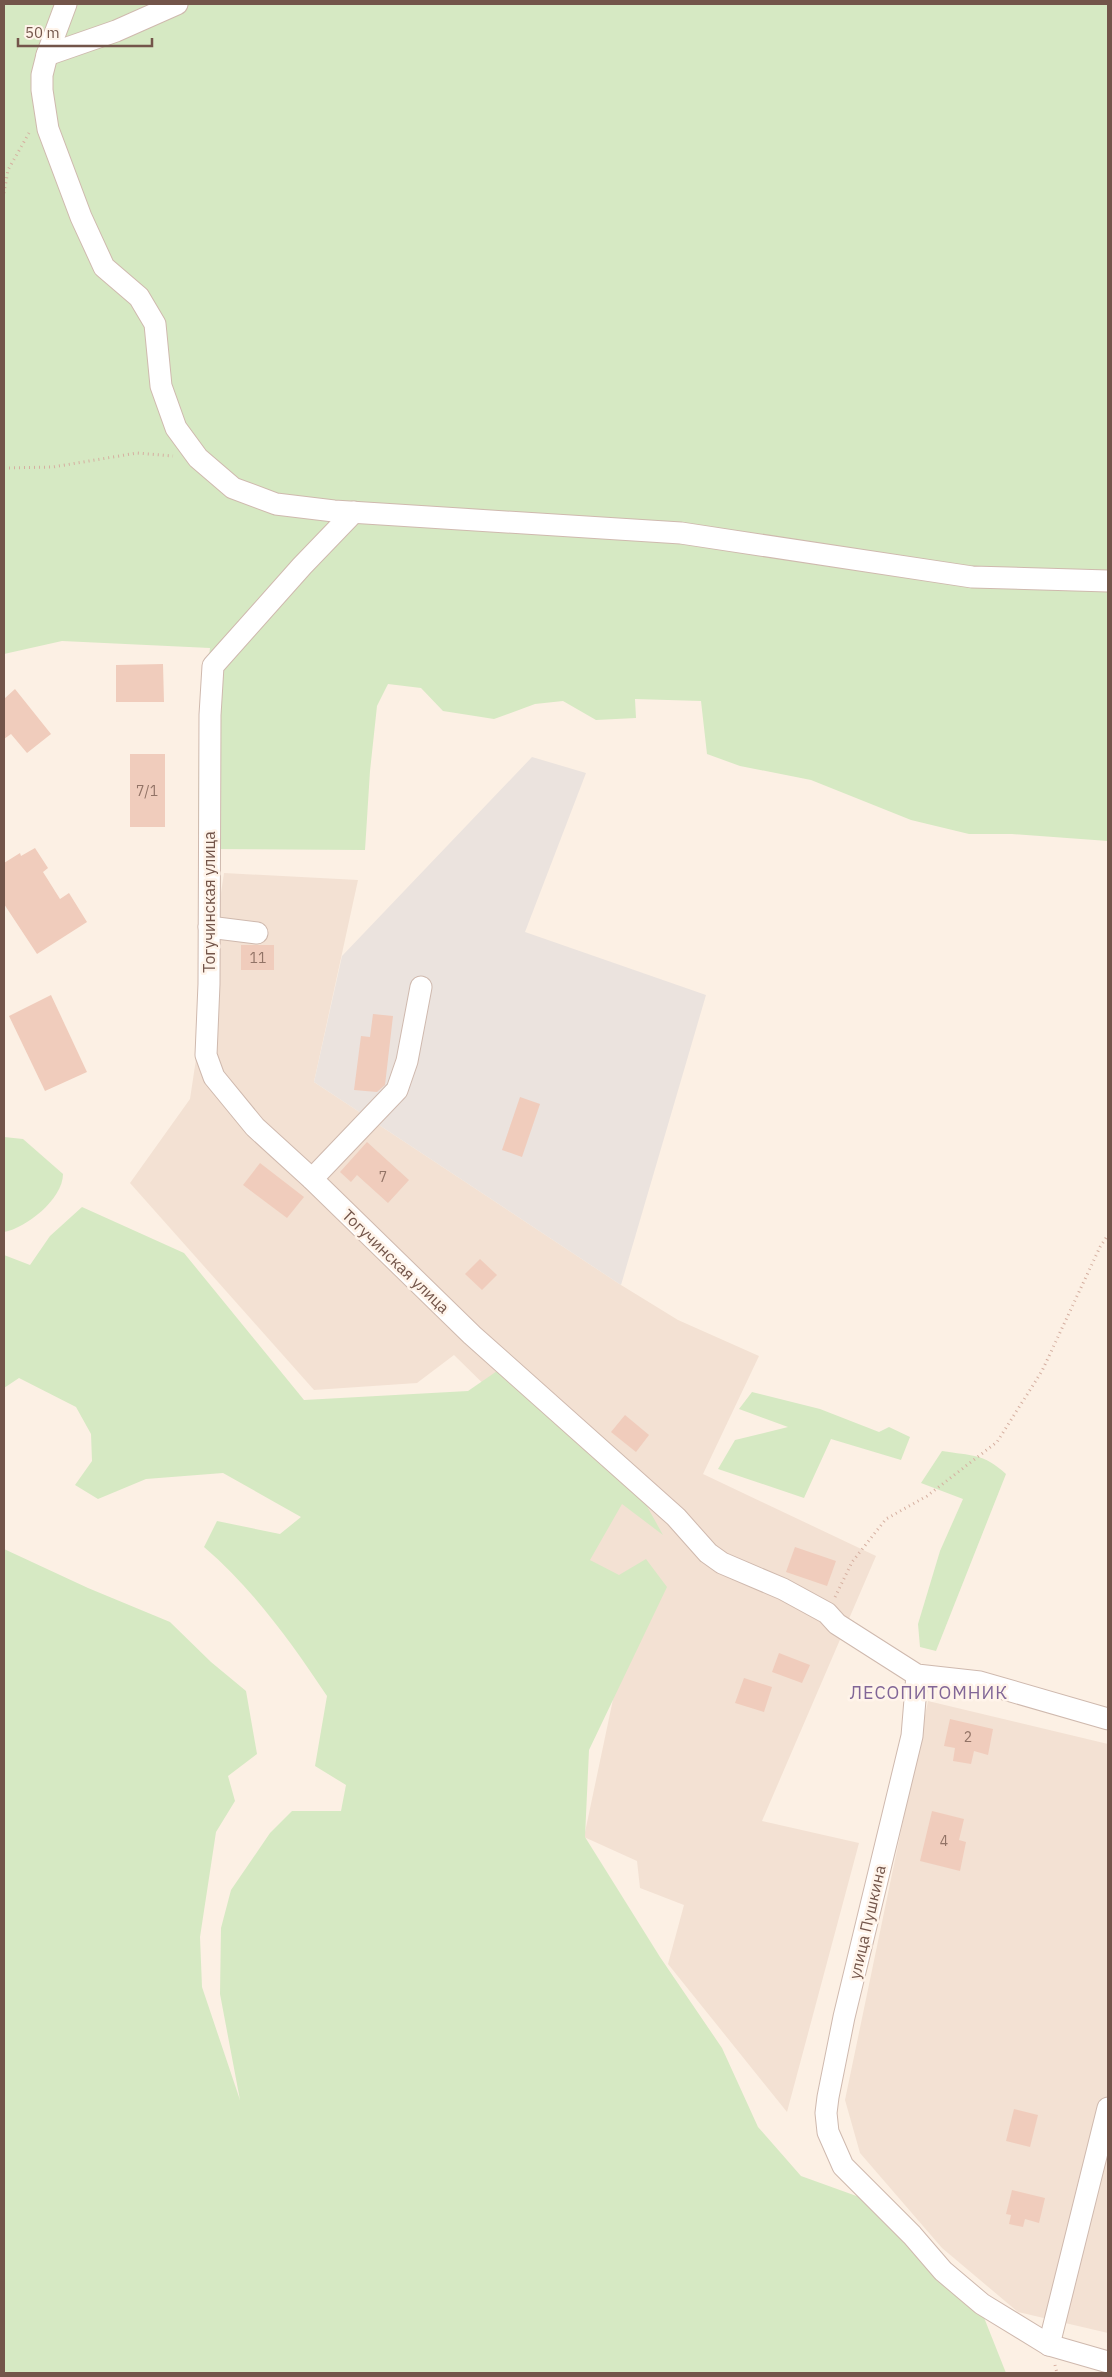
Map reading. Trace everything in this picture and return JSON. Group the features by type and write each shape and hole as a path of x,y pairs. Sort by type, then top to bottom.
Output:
{"street":[{"path":"66,4 47,55 42,75 48,129 94,247 104,267 139,297 150,311 156,324 161,386 176,428 198,458 233,488 276,504 354,512 681,532 972,577 1108,581"},
{"path":"47,55 116,31 177,4"},
{"name":"Тогучинская улица","path":"354,512 302,566 213,666 210,715 206,1055 214,1077 255,1127 312,1179 472,1335 676,1517 708,1553 722,1563 783,1589 827,1614 837,1624 917,1675"},
{"path":"209,927 257,933"},
{"path":"312,1179 397,1090 407,1061 421,987"},
{"path":"917,1675 980,1682 1108,1719"},
{"name":"улица Пушкина","path":"917,1675 912,1736 844,2017 827,2105 828,2132 843,2166 912,2235 943,2271 982,2304 1049,2345"},
{"path":"1108,2108 1049,2345 1108,2362"}],"path":[{"path":"4,192 8,170 44,106"},
{"path":"4,468 53,467 137,453 198,458"},
{"path":"827,1614 852,1562 886,1519 927,1496 997,1442 1042,1371 1100,1247 1108,1235"}],"shaded area":[{"path":"532,757 586,773 525,932 706,995 621,1285 314,1082 342,956"},
{"path":"224,873 358,880 314,1082 621,1285 678,1320 759,1356 703,1474 876,1556 762,1821 859,1843 787,2112 668,1964 684,1905 640,1888 637,1861 584,1837 635,1595 570,1545 574,1473 454,1355 417,1383 314,1390 130,1183 190,1099"},
{"path":"928,1701 1108,1744 1108,2333 1018,2312 942,2248 860,2153 845,2100"}],"green space":[{"path":"4,4 57,4 46,62 56,64 74,4 1108,4 1108,841 1012,834 969,834 911,820 811,780 740,766 707,754 701,701 635,699 636,718 596,720 563,701 535,704 494,719 443,711 421,688 388,684 377,706 370,771 365,850 205,849 198,834 199,739 210,648 62,641 4,654"},
{"path":"4,1137 23,1139 63,1174 57,1193 42,1211 22,1225 4,1232"},
{"path":"82,1207 184,1253 304,1400 468,1391 500,1369 643,1499 663,1535 622,1504 590,1560 619,1575 646,1559 667,1587 589,1750 585,1837 660,1957 722,2048 758,2127 801,2176 862,2198 981,2310 1006,2373 4,2373 4,1549 88,1588 170,1622 211,1662 246,1691 257,1754 228,1776 235,1801 216,1832 200,1937 202,1987 240,2100 220,1994 221,1928 231,1890 270,1833 292,1811 341,1811 346,1785 315,1766 327,1696 255,1598 204,1547 217,1521 280,1534 301,1517 223,1473 146,1479 98,1499 75,1485 92,1461 91,1434 76,1407 19,1378 4,1388 4,1255 30,1265 50,1236"},
{"path":"752,1392 820,1409 879,1432 889,1427 910,1437 901,1460 831,1439 804,1498 718,1469 735,1440 788,1427 739,1409"},
{"path":"942,1451 977,1456 991,1462 1006,1474 936,1651 920,1647 918,1624 940,1551 963,1499 921,1483"}],"building":[{"path":"163,664 164,702 116,702 116,665"},
{"path":"15,689 51,734 27,753 11,734 4,739 4,699"},
{"path":"130,754 165,754 165,827 130,827"},
{"path":"35,848 48,868 43,872 60,899 69,893 87,922 37,954 4,904 4,863 20,853 21,856"},
{"path":"241,945 274,945 274,970 241,970"},
{"path":"51,995 87,1072 45,1091 9,1016"},
{"path":"373,1014 393,1016 385,1085 377,1092 354,1090 361,1036 370,1037"},
{"path":"520,1097 540,1104 522,1157 502,1150"},
{"path":"367,1142 409,1180 388,1203 357,1175 351,1182 340,1172"},
{"path":"260,1163 304,1197 287,1218 243,1185"},
{"path":"480,1259 497,1275 482,1290 465,1274"},
{"path":"625,1415 649,1435 636,1452 611,1432"},
{"path":"795,1547 836,1561 827,1586 786,1572"},
{"path":"779,1653 810,1665 802,1683 772,1672"},
{"path":"744,1678 772,1687 764,1712 735,1703"},
{"path":"950,1719 993,1729 988,1755 974,1751 971,1764 953,1761 955,1748 944,1746"},
{"path":"932,1811 964,1819 959,1840 966,1842 960,1871 920,1861"},
{"path":"1014,2109 1038,2115 1030,2147 1006,2141"},
{"path":"1012,2190 1045,2198 1039,2223 1025,2219 1023,2227 1009,2224 1011,2215 1006,2214"}],"district":[{"name":"ЛЕСОПИТОМНИК","path":"929,1692"}]}
